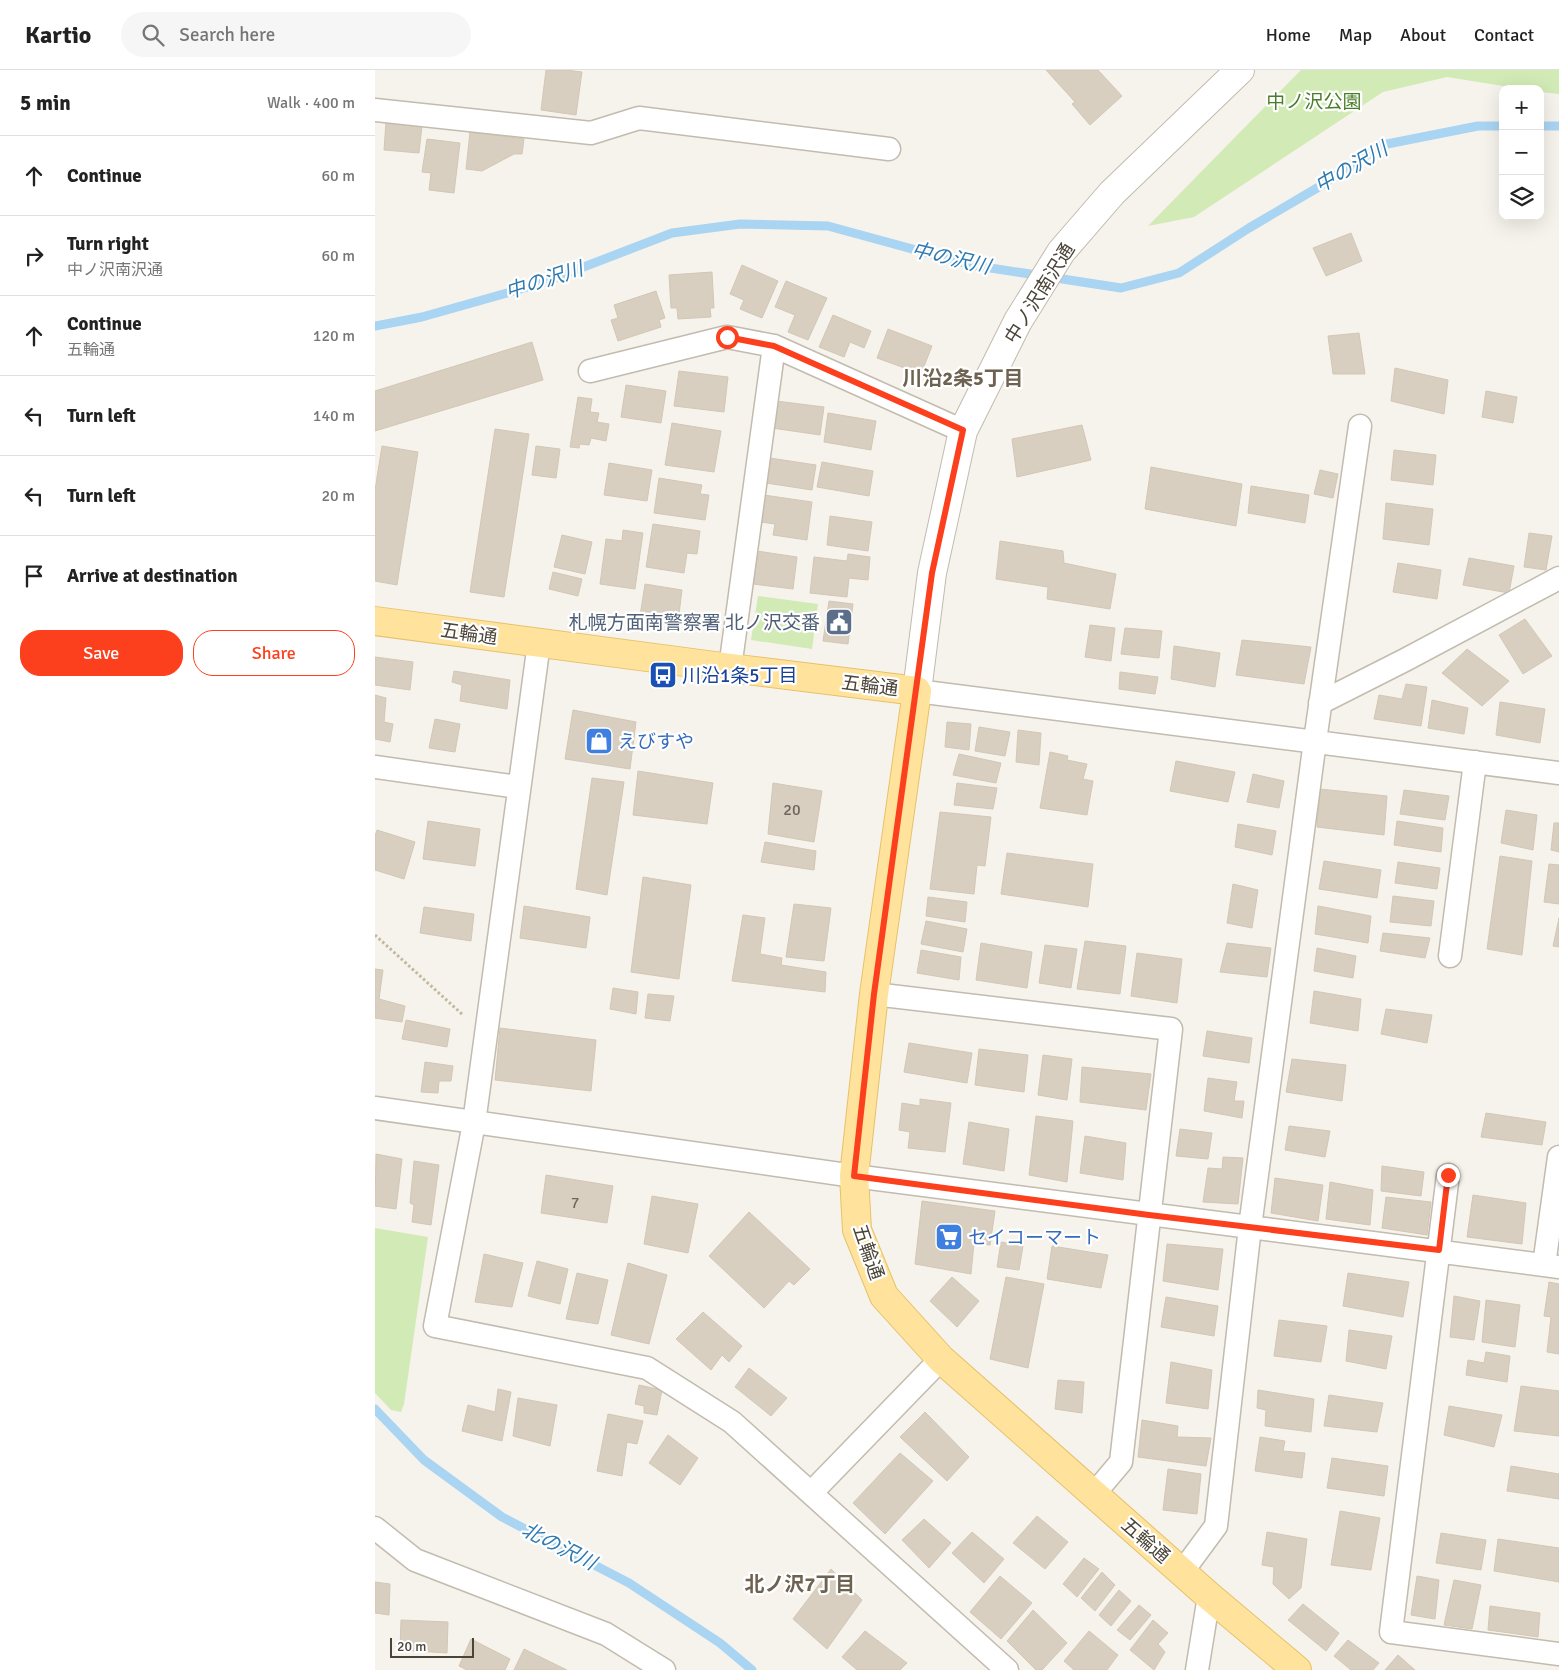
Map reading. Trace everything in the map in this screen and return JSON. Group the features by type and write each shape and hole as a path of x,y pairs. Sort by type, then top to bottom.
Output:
{"main road":[{"name":"五輪通","path":"375,621 917,691 874,994 854,1176 857,1230 885,1296 941,1358 1209,1596 1297,1670"}],"street":[{"name":"中ノ沢南沢通","path":"917,691 932,573 963,430 1018,320 1061,252 1112,193 1240,70"},
{"path":"375,110 591,133 639,118 889,149"},
{"path":"590,371 727,337 774,346 963,430"},
{"path":"729,668 774,346"},
{"path":"1182,1572 1216,1526 1250,1227 1315,741 1360,426"},
{"path":"1321,703 1559,578"},
{"path":"539,642 474,1123 435,1326 647,1368 732,1422 1007,1670"},
{"path":"917,691 1559,773"},
{"path":"1450,956 1475,762"},
{"path":"375,767 518,787"},
{"path":"874,994 1171,1029 1121,1462 1094,1494"},
{"path":"375,1108 854,1176 1552,1266 1559,1157"},
{"path":"1448,1175 1391,1632 1559,1654"},
{"path":"811,1493 941,1358"},
{"path":"375,1528 415,1560 606,1634 663,1670"},
{"path":"1197,1670 1209,1596"}],"path":[{"path":"375,935 485,1036"}],"green space":[{"name":"中ノ沢公園","path":"1301,70 1559,70 1559,94 1544,92 1544,85 1499,85 1447,77 1383,92 1194,217 1148,226"},
{"path":"758,596 818,604 812,649 751,640"},
{"path":"375,1228 428,1237 404,1404 401,1412 391,1410 375,1393"}],"building":[{"path":"546,70 582,72 576,115 541,110"},
{"path":"1046,70 1098,70 1122,96 1090,125 1072,104 1075,102"},
{"path":"386,122 422,126 419,153 384,150"},
{"path":"470,132 524,139 522,154 514,154 482,171 466,169"},
{"path":"427,139 460,143 454,193 429,190 431,173 422,172"},
{"path":"1351,233 1362,261 1326,276 1313,248"},
{"path":"742,265 778,281 762,318 740,309 744,300 730,294"},
{"path":"712,272 714,308 710,308 711,317 678,319 677,308 671,308 669,275"},
{"path":"786,281 827,298 808,340 788,332 795,315 775,307"},
{"path":"656,291 665,318 659,320 661,327 618,341 611,320 618,318 614,305"},
{"path":"833,315 871,331 864,348 850,342 844,357 819,347"},
{"path":"888,329 932,346 921,374 877,358"},
{"path":"1359,333 1365,374 1333,374 1328,336"},
{"path":"532,342 543,380 375,431 375,391"},
{"path":"1395,368 1448,380 1444,414 1391,401"},
{"path":"679,371 728,377 724,412 674,406"},
{"path":"626,385 666,391 661,423 621,417"},
{"path":"1486,391 1517,397 1513,423 1482,417"},
{"path":"578,397 592,399 590,412 599,413 597,422 609,424 606,441 591,438 589,445 580,444 579,448 570,447"},
{"path":"776,401 824,407 820,435 772,428"},
{"path":"828,413 876,421 871,450 824,442"},
{"path":"672,423 721,431 714,472 665,465"},
{"path":"1082,425 1091,460 1017,477 1012,439"},
{"path":"495,429 529,434 504,597 470,592"},
{"path":"382,446 418,452 397,585 375,581 375,490"},
{"path":"536,446 560,449 556,478 532,475"},
{"path":"1394,450 1436,455 1433,485 1391,480"},
{"path":"770,458 816,465 812,490 766,483"},
{"path":"822,462 873,471 869,496 817,487"},
{"path":"609,463 652,470 647,501 604,495"},
{"path":"1151,467 1242,484 1236,526 1145,509"},
{"path":"1320,470 1338,474 1333,498 1314,494"},
{"path":"659,478 702,485 700,494 709,495 705,520 654,513"},
{"path":"1251,486 1309,495 1305,523 1248,513"},
{"path":"757,494 812,502 807,540 773,535 775,524 753,521"},
{"path":"1386,503 1433,509 1429,545 1383,539"},
{"path":"830,516 872,522 868,551 827,545"},
{"path":"653,524 700,531 697,554 687,553 684,573 646,567"},
{"path":"623,530 643,533 635,589 600,584 606,539 622,541"},
{"path":"1529,533 1552,536 1546,570 1524,567"},
{"path":"562,535 592,542 585,574 554,567"},
{"path":"1000,541 1063,551 1064,563 1116,574 1110,609 1047,599 1048,587 996,579"},
{"path":"757,551 797,557 793,589 753,584"},
{"path":"848,554 870,557 868,580 849,578 847,597 810,593 814,557 847,561"},
{"path":"1469,558 1514,566 1509,593 1463,585"},
{"path":"1398,563 1441,570 1437,599 1393,592"},
{"path":"553,572 582,579 578,596 549,589"},
{"path":"645,584 682,590 678,622 640,616"},
{"path":"829,601 853,604 848,644 823,641"},
{"path":"1525,619 1552,656 1523,674 1499,635"},
{"path":"1090,625 1115,628 1111,661 1085,657"},
{"path":"1125,628 1162,631 1159,658 1121,654"},
{"path":"1242,640 1311,647 1304,684 1236,675"},
{"path":"1174,646 1220,653 1215,687 1171,679"},
{"path":"1467,649 1509,681 1482,706 1442,673"},
{"path":"375,657 413,662 410,690 375,685"},
{"path":"454,671 510,680 507,709 460,701 462,685 452,682"},
{"path":"1120,672 1158,677 1155,694 1119,689"},
{"path":"1406,684 1427,687 1421,726 1374,719 1379,695 1402,699"},
{"path":"375,695 386,698 384,722 393,724 390,742 375,739"},
{"path":"1432,700 1468,708 1464,734 1428,728"},
{"path":"1500,702 1545,709 1540,743 1496,735"},
{"path":"573,710 636,722 630,769 565,759"},
{"path":"435,719 460,724 455,752 429,748"},
{"path":"947,722 971,724 969,750 945,747"},
{"path":"979,727 1010,732 1005,756 975,751"},
{"path":"1018,730 1041,733 1039,765 1016,762"},
{"path":"1050,752 1068,756 1067,760 1087,764 1083,779 1093,781 1087,815 1040,808"},
{"path":"959,754 1001,763 996,783 953,775"},
{"path":"1176,761 1235,772 1228,802 1170,791"},
{"path":"638,771 713,783 707,824 633,815"},
{"path":"1253,774 1284,781 1279,808 1247,802"},
{"path":"592,778 624,782 607,895 576,889"},
{"path":"773,783 822,791 814,842 768,834"},
{"path":"957,783 997,788 993,809 954,805"},
{"path":"1320,789 1387,796 1384,835 1317,827"},
{"path":"1404,790 1449,796 1445,820 1400,814"},
{"path":"1506,810 1537,815 1533,850 1501,843"},
{"path":"940,812 991,817 985,866 977,865 974,894 930,889"},
{"path":"428,821 480,829 475,866 423,859"},
{"path":"1397,821 1443,828 1441,852 1394,845"},
{"path":"1554,823 1559,823 1559,852 1551,850"},
{"path":"1238,824 1276,831 1272,855 1235,847"},
{"path":"377,830 415,842 404,879 375,870 375,836"},
{"path":"765,842 816,851 814,870 761,862"},
{"path":"1007,853 1093,864 1088,907 1001,894"},
{"path":"1500,856 1532,861 1522,955 1487,949"},
{"path":"1324,861 1381,870 1377,898 1319,889"},
{"path":"1398,862 1440,868 1437,889 1395,883"},
{"path":"1549,864 1559,865 1559,904 1544,902"},
{"path":"643,877 691,885 679,979 631,972"},
{"path":"1233,884 1258,890 1252,928 1227,923"},
{"path":"1393,896 1434,901 1431,926 1390,922"},
{"path":"928,897 967,902 965,922 926,916"},
{"path":"794,904 831,908 824,961 786,957"},
{"path":"524,906 590,917 586,948 520,938"},
{"path":"1318,906 1371,916 1368,943 1315,934"},
{"path":"424,907 474,914 471,941 420,933"},
{"path":"743,915 765,918 760,954 782,958 781,965 826,972 825,992 732,981"},
{"path":"1559,918 1559,947 1553,946"},
{"path":"926,921 967,929 963,952 921,944"},
{"path":"1383,933 1430,938 1425,958 1380,951"},
{"path":"1085,941 1126,946 1120,994 1077,989"},
{"path":"981,943 1032,952 1027,988 976,980"},
{"path":"1227,943 1271,948 1267,977 1220,972"},
{"path":"1045,945 1077,949 1071,988 1039,983"},
{"path":"1317,948 1356,956 1353,978 1314,971"},
{"path":"921,950 961,957 959,980 917,973"},
{"path":"1137,953 1182,959 1177,1003 1131,996"},
{"path":"375,969 383,970 379,999 405,1006 402,1022 375,1018"},
{"path":"613,988 638,992 636,1014 610,1009"},
{"path":"1314,991 1361,999 1358,1031 1310,1023"},
{"path":"648,994 674,996 670,1021 645,1018"},
{"path":"1386,1009 1432,1015 1427,1043 1381,1034"},
{"path":"406,1020 450,1029 447,1047 402,1039"},
{"path":"500,1028 596,1040 591,1091 495,1080"},
{"path":"1207,1031 1252,1038 1249,1063 1203,1056"},
{"path":"909,1043 972,1053 967,1083 904,1072"},
{"path":"979,1049 1028,1055 1024,1092 975,1085"},
{"path":"1043,1055 1072,1059 1067,1100 1038,1095"},
{"path":"1292,1059 1346,1065 1342,1101 1286,1092"},
{"path":"425,1062 453,1066 451,1081 439,1081 438,1093 421,1092"},
{"path":"1082,1067 1151,1074 1146,1110 1080,1102"},
{"path":"1208,1078 1237,1082 1234,1101 1244,1101 1242,1118 1204,1111"},
{"path":"920,1099 951,1103 945,1152 908,1148 910,1132 899,1130 902,1103 920,1106"},
{"path":"1486,1113 1546,1122 1542,1145 1481,1137"},
{"path":"1036,1116 1073,1121 1067,1182 1029,1175"},
{"path":"969,1122 1009,1129 1004,1171 963,1164"},
{"path":"1289,1126 1330,1131 1325,1157 1285,1150"},
{"path":"1180,1129 1212,1133 1208,1159 1176,1156"},
{"path":"1085,1136 1126,1143 1123,1180 1080,1173"},
{"path":"376,1154 402,1159 396,1209 375,1206"},
{"path":"1223,1157 1243,1158 1238,1204 1203,1202 1208,1168 1222,1169"},
{"path":"414,1161 439,1165 431,1225 412,1222 414,1205 410,1203"},
{"path":"1382,1166 1424,1172 1421,1196 1381,1191"},
{"path":"546,1175 613,1186 607,1223 541,1213"},
{"path":"1275,1178 1323,1185 1318,1221 1271,1213"},
{"path":"1330,1182 1373,1190 1370,1225 1326,1219"},
{"path":"1473,1195 1526,1203 1522,1244 1467,1237"},
{"path":"652,1196 698,1204 688,1253 644,1244"},
{"path":"1386,1197 1431,1202 1427,1235 1382,1228"},
{"path":"922,1201 995,1211 990,1245 974,1243 971,1274 915,1264"},
{"path":"749,1212 810,1269 794,1285 789,1281 764,1308 709,1256"},
{"path":"1001,1242 1023,1246 1019,1270 997,1267"},
{"path":"1167,1244 1223,1249 1218,1290 1163,1281"},
{"path":"1052,1246 1108,1255 1101,1288 1047,1279"},
{"path":"484,1254 523,1263 512,1307 475,1302"},
{"path":"537,1261 568,1269 560,1304 528,1296"},
{"path":"628,1263 667,1275 649,1344 611,1335"},
{"path":"577,1273 608,1280 598,1324 566,1319"},
{"path":"1348,1273 1409,1282 1403,1317 1343,1306"},
{"path":"952,1277 979,1301 957,1327 930,1301"},
{"path":"1006,1277 1044,1284 1028,1368 990,1359"},
{"path":"1549,1282 1559,1284 1559,1354 1547,1352 1551,1317 1544,1316"},
{"path":"1454,1296 1480,1301 1474,1340 1450,1337"},
{"path":"1166,1297 1218,1306 1214,1336 1161,1327"},
{"path":"1486,1300 1520,1305 1515,1347 1482,1342"},
{"path":"703,1312 742,1346 729,1362 722,1355 711,1370 676,1339"},
{"path":"1279,1320 1327,1326 1321,1362 1274,1356"},
{"path":"1349,1330 1392,1336 1386,1369 1346,1361"},
{"path":"1486,1352 1510,1356 1507,1382 1466,1375 1468,1360 1484,1363"},
{"path":"1171,1362 1212,1370 1208,1409 1166,1403"},
{"path":"749,1368 787,1398 771,1416 735,1387"},
{"path":"1058,1380 1084,1382 1082,1413 1055,1409"},
{"path":"639,1385 662,1390 657,1415 644,1413 644,1406 635,1404"},
{"path":"1521,1386 1559,1391 1559,1436 1514,1431"},
{"path":"498,1389 511,1392 502,1441 462,1431 468,1405 495,1412"},
{"path":"1258,1390 1314,1399 1311,1432 1265,1426 1266,1410 1257,1408"},
{"path":"1329,1395 1383,1403 1377,1432 1324,1426"},
{"path":"518,1398 557,1405 550,1446 513,1436"},
{"path":"1449,1406 1502,1415 1494,1447 1444,1435"},
{"path":"925,1412 969,1457 947,1481 900,1437"},
{"path":"608,1414 643,1421 637,1444 627,1442 622,1476 597,1471"},
{"path":"1142,1420 1178,1426 1177,1437 1211,1438 1206,1466 1138,1457"},
{"path":"668,1435 698,1458 680,1485 649,1463"},
{"path":"1260,1437 1285,1441 1283,1451 1305,1453 1302,1478 1255,1471"},
{"path":"900,1453 933,1481 885,1534 853,1503"},
{"path":"1332,1458 1388,1466 1384,1496 1327,1488"},
{"path":"1511,1466 1559,1474 1559,1499 1507,1491"},
{"path":"1168,1469 1201,1474 1197,1514 1163,1510"},
{"path":"1340,1511 1380,1518 1371,1570 1331,1565"},
{"path":"1037,1516 1068,1542 1045,1569 1013,1543"},
{"path":"924,1519 951,1543 929,1568 902,1540"},
{"path":"972,1532 1004,1559 984,1583 952,1553"},
{"path":"1267,1532 1307,1539 1301,1588 1289,1599 1273,1584 1274,1567 1262,1565"},
{"path":"1441,1533 1486,1540 1481,1570 1436,1563"},
{"path":"1498,1539 1559,1548 1559,1582 1494,1571"},
{"path":"1084,1558 1099,1569 1077,1597 1063,1584"},
{"path":"831,1569 862,1600 827,1649 793,1619"},
{"path":"1102,1572 1115,1585 1095,1611 1081,1598"},
{"path":"1000,1576 1032,1603 1001,1639 970,1612"},
{"path":"1417,1576 1439,1580 1435,1619 1411,1615"},
{"path":"1454,1580 1481,1585 1472,1629 1444,1625"},
{"path":"375,1582 390,1584 389,1615 375,1613"},
{"path":"1119,1590 1131,1601 1111,1626 1099,1615"},
{"path":"1303,1604 1339,1633 1326,1651 1288,1620"},
{"path":"1139,1605 1151,1615 1130,1640 1117,1630"},
{"path":"1490,1606 1540,1613 1538,1637 1488,1630"},
{"path":"1033,1610 1067,1643 1042,1670 1036,1670 1007,1641"},
{"path":"401,1620 448,1622 447,1653 400,1650"},
{"path":"1153,1620 1168,1633 1158,1644 1165,1652 1154,1670 1130,1650"},
{"path":"865,1631 907,1663 900,1670 857,1670 842,1657"},
{"path":"1089,1631 1118,1655 1107,1670 1074,1670 1064,1661"},
{"path":"471,1639 510,1659 505,1670 467,1670 459,1666"},
{"path":"1348,1640 1379,1663 1373,1670 1351,1670 1334,1656"},
{"path":"524,1649 567,1670 514,1670"},
{"path":"1398,1655 1415,1670 1385,1670"}],"waterway":[{"name":"中の沢川","path":"375,326 422,317 542,283 672,233 740,224 828,226 971,265 1121,288 1179,273 1249,228 1317,188 1382,145 1478,126 1499,126"},
{"name":"中の沢川","path":"1544,126 1559,126"},
{"name":"北の沢川","path":"375,1409 424,1460 502,1517 629,1583 720,1643 752,1670"}],"place":[{"name":"札幌方面南警察署 北ノ沢交番","path":"839,622"},
{"name":"川沿1条5丁目","path":"663,675"},
{"name":"えびすや","path":"599,741"},
{"name":"セイコーマート","path":"949,1237"}],"district":[{"name":"川沿2条5丁目","path":"963,378"},
{"name":"北ノ沢7丁目","path":"800,1584"}],"route":[{"path":"727,337 774,346 963,430 932,573 874,994 854,1176 1149,1215 1439,1250 1448,1175"}]}
